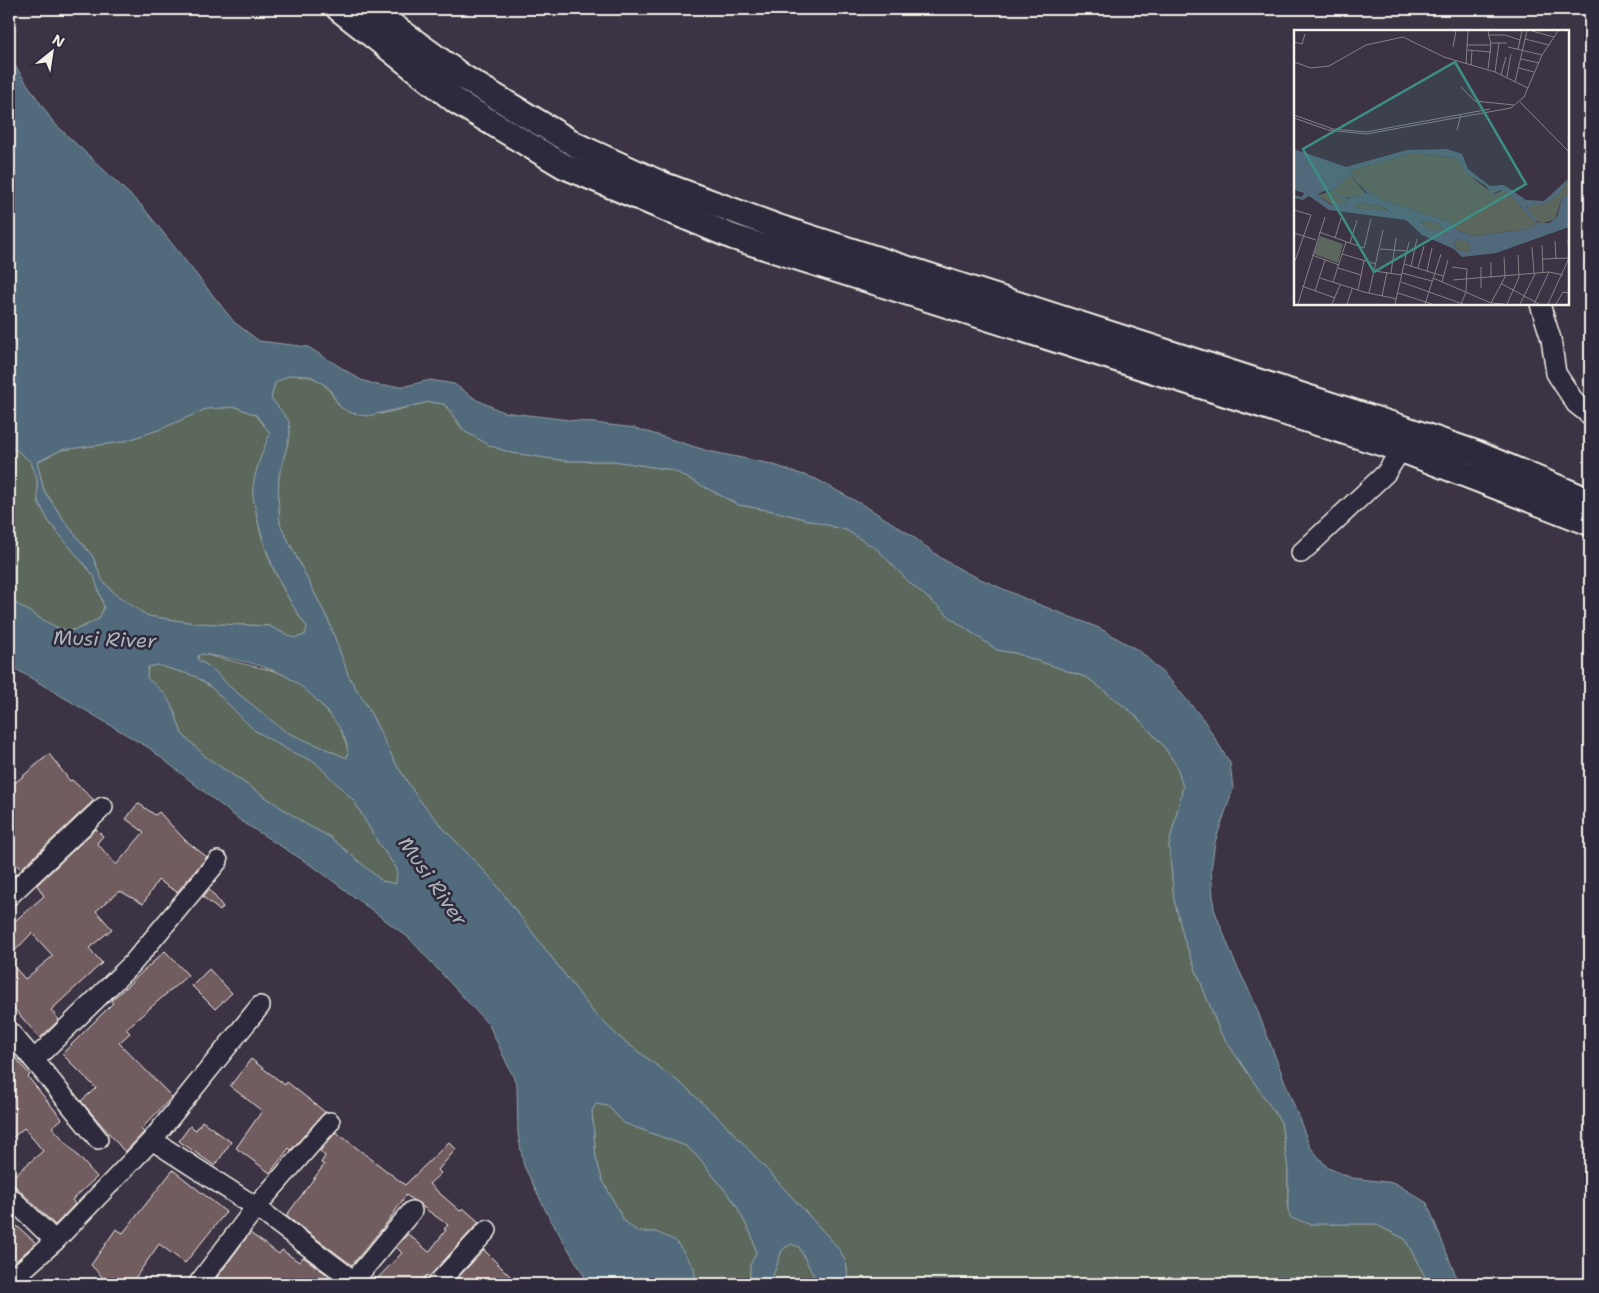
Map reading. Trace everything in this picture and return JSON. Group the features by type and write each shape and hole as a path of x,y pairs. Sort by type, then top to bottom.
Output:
{"street":[{"path":"339,9 457,102 564,166 733,237 1407,440 1473,452 1590,501"},
{"path":"370,9 463,77 578,146 664,185 797,233 1407,440 1590,524"},
{"path":"1540,305 1551,339 1556,373 1576,404 1590,415"},
{"path":"1302,552 1386,473 1407,440"},
{"path":"9,896 103,807"},
{"path":"34,1060 132,964 218,861"},
{"path":"11,1284 9,1282 55,1241 152,1140 260,1006"},
{"path":"9,1030 98,1139"},
{"path":"198,1284 256,1207 330,1122"},
{"path":"152,1140 256,1207 352,1283 412,1211"},
{"path":"9,1196 55,1241"},
{"path":"437,1284 487,1230"}],"green space":[{"path":"290,375 309,377 321,382 340,407 381,414 429,402 444,404 464,431 491,446 512,453 567,461 614,461 672,470 739,505 778,512 846,530 878,550 911,584 955,621 997,650 1015,653 1088,678 1134,714 1162,744 1177,766 1183,787 1169,845 1174,899 1184,939 1220,1032 1281,1122 1288,1169 1288,1210 1310,1224 1375,1224 1405,1239 1429,1284 847,1284 845,1262 834,1243 725,1124 684,1086 619,1037 594,1013 491,878 444,829 417,797 396,764 367,706 349,677 329,622 280,524 279,475 290,435 289,421 271,398 275,383"},
{"path":"236,407 256,415 270,433 256,474 253,488 254,500 263,542 289,600 307,627 305,635 294,638 269,626 194,623 148,616 115,594 102,580 93,557 66,523 44,490 37,462 61,450 122,442 161,429 206,409"},
{"path":"9,444 31,462 37,478 38,501 49,522 94,576 104,607 99,619 80,628 66,630 58,628 9,600"},
{"path":"202,654 278,672 304,686 339,725 349,752 347,758 286,732 230,687 212,668 198,660 198,655"},
{"path":"157,665 195,676 212,688 254,730 290,751 315,762 354,801 377,841 397,869 396,884 382,881 330,837 307,825 206,757 182,734 174,710 147,678 148,667"},
{"path":"596,1104 608,1106 624,1123 686,1146 700,1159 735,1203 752,1236 756,1253 750,1266 750,1284 696,1284 694,1268 656,1232 638,1232 624,1221 602,1179 596,1158 592,1111"},
{"path":"791,1244 799,1247 818,1284 770,1284 782,1250"}],"water":[{"name":"Musi River","path":"9,57 53,122 142,206 234,322 259,341 308,347 361,380 381,386 406,386 430,380 454,384 477,400 503,412 635,428 708,451 771,464 816,479 870,509 911,535 941,558 967,573 1035,603 1099,628 1141,652 1170,680 1203,719 1230,763 1233,789 1215,842 1211,870 1214,909 1233,958 1253,999 1310,1147 1328,1168 1352,1178 1395,1183 1427,1203 1459,1284 1429,1284 1405,1239 1375,1224 1310,1224 1291,1218 1288,1210 1288,1169 1281,1122 1220,1032 1184,939 1174,899 1169,845 1183,787 1177,766 1162,744 1134,714 1088,678 1015,653 997,650 955,621 911,584 878,550 846,530 778,512 739,505 672,470 614,461 567,461 512,453 491,446 464,431 452,412 444,404 429,402 367,416 351,413 340,407 328,387 311,376 290,375 275,383 271,398 289,421 290,435 279,475 280,524 329,622 349,677 367,706 396,764 417,797 444,829 491,878 594,1013 619,1037 684,1086 725,1124 834,1243 847,1267 847,1284 818,1284 799,1247 791,1244 782,1250 770,1284 750,1284 750,1266 756,1253 752,1236 735,1203 700,1159 686,1146 624,1123 608,1106 596,1104 592,1111 596,1158 602,1179 624,1221 638,1232 656,1232 676,1241 694,1268 696,1284 589,1284 548,1215 524,1166 518,1134 517,1085 489,1025 409,938 317,869 241,821 149,748 9,665 9,600 49,624 66,630 80,628 99,619 104,607 94,576 49,522 38,501 37,478 31,462 9,444","holes":["236,407 256,415 270,433 256,474 253,491 254,500 259,527 269,557 282,586 307,627 305,635 294,638 269,626 194,623 148,616 115,594 102,580 93,557 44,491 37,462 61,450 122,442 161,429 206,409","202,654 250,663 278,672 300,685 335,721 343,734 347,747 347,758 286,732 230,687 212,668 198,660 198,656","157,665 195,676 212,688 254,730 290,751 315,762 354,801 377,841 397,869 396,884 382,881 330,837 307,825 206,757 182,734 174,710 165,694 147,678 148,667"]}],"building":[{"path":"49,754 70,781 72,780 94,800 21,869 9,858 9,788"},
{"path":"138,803 155,815 159,812 185,840 207,857 177,892 158,880 143,904 120,891 96,911 112,929 89,948 102,963 51,1010 59,1020 40,1038 9,1003 9,961 25,979 53,956 32,933 9,957 9,926 44,896 37,885 96,829 103,836 97,843 116,865 144,832 126,819"},
{"path":"209,889 223,907 220,911 203,897"},
{"path":"165,951 188,975 126,1029 130,1033 119,1043 172,1097 141,1129 144,1132 125,1152 81,1101 96,1088 62,1054 113,1003 111,1001"},
{"path":"209,969 232,993 215,1009 192,986"},
{"path":"9,1050 62,1119 52,1127 97,1177 72,1200 75,1204 55,1225 9,1180 43,1151 24,1128 9,1141"},
{"path":"251,1059 285,1085 287,1082 325,1112 291,1150 289,1148 270,1173 236,1148 262,1111 230,1086"},
{"path":"202,1121 231,1142 215,1166 179,1141 190,1126 196,1130"},
{"path":"336,1132 405,1185 449,1142 456,1149 438,1170 441,1173 429,1184 460,1211 463,1208 479,1222 429,1277 427,1275 418,1284 372,1284 402,1253 396,1247 408,1234 429,1252 448,1225 406,1195 390,1219 352,1265 286,1216 324,1165 321,1163 325,1156 320,1151"},
{"path":"173,1170 226,1212 185,1263 159,1244 131,1284 109,1284 91,1265 116,1229 123,1233"},
{"path":"9,1219 36,1243 12,1264 9,1262"},
{"path":"250,1233 279,1254 282,1250 299,1262 303,1257 340,1284 212,1284"},
{"path":"484,1250 517,1283 468,1278 474,1284 452,1284"}]}
